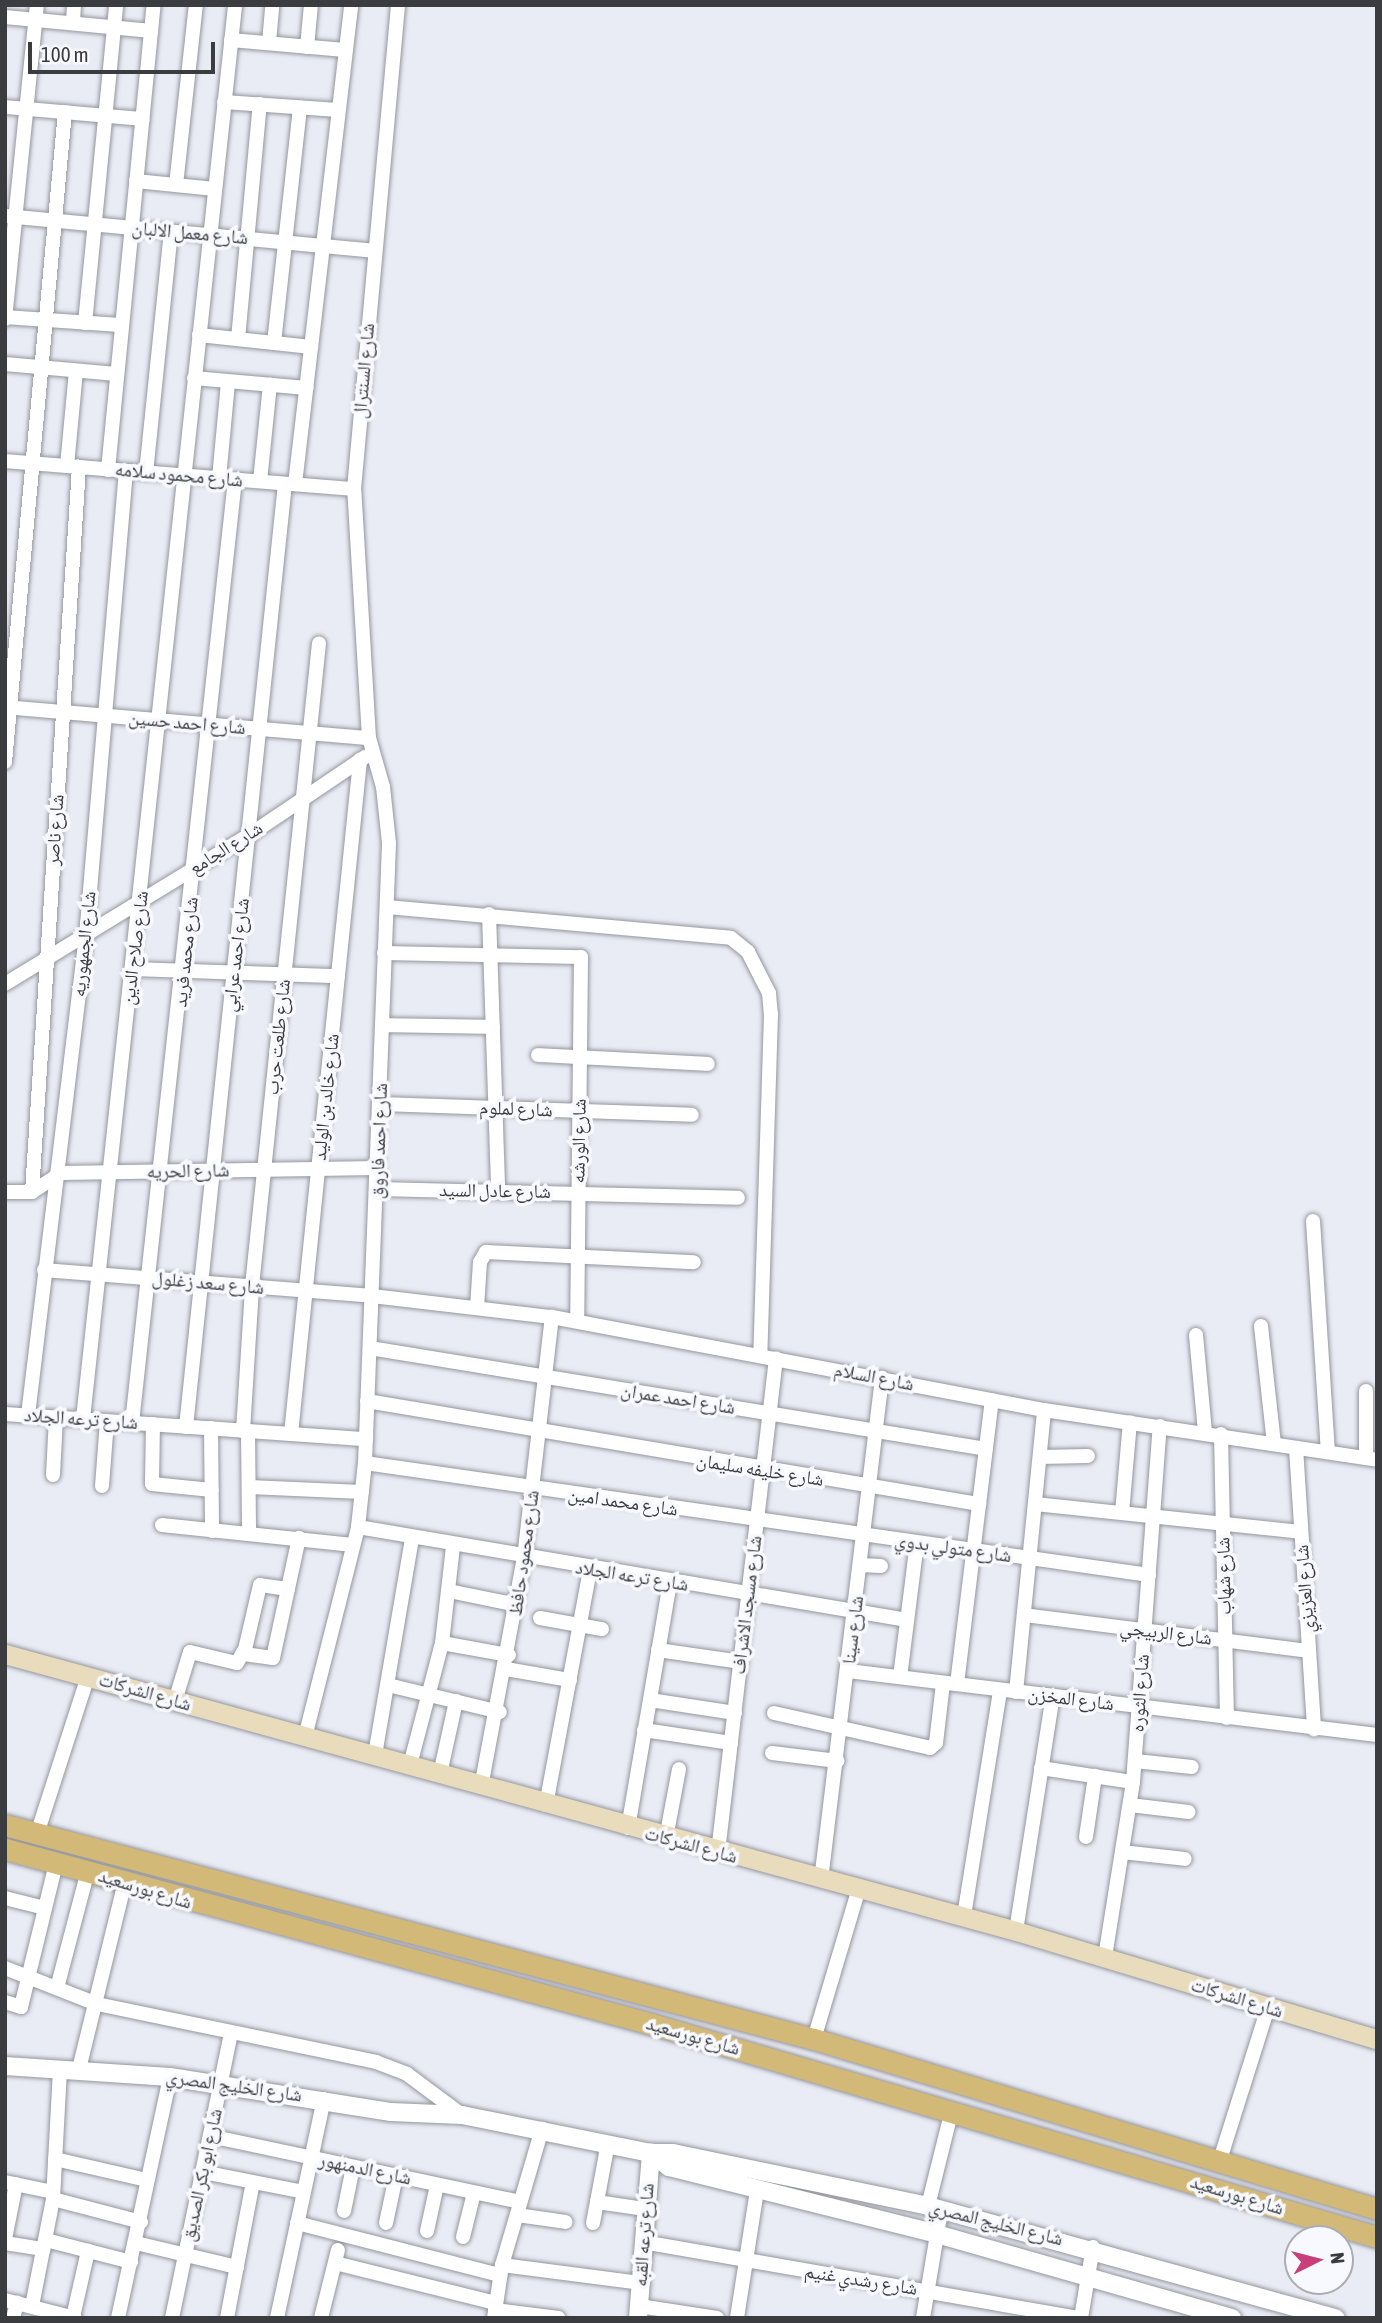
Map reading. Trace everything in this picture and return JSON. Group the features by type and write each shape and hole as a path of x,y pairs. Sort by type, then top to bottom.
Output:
{"main road":[{"name":"شارع الشركات","path":"5,1654 858,1891 964,1916 1377,2039"},
{"name":"شارع بورسعيد","path":"5,1825 246,1885 814,2039 1377,2209"},
{"name":"شارع بورسعيد","path":"5,1849 209,1908 952,2110 1377,2237"},
{"path":"209,1876 213,1895 209,1908"},
{"path":"246,1885 246,1917"}],"street":[{"path":"73,23 74,5"},
{"path":"85,323 116,5"},
{"path":"108,470 120,325 154,5"},
{"path":"176,185 196,5"},
{"name":"شارع صلاح الدين","path":"83,1419 108,1172 141,902 187,476 194,378 235,5"},
{"path":"269,43 272,5"},
{"path":"307,47 311,5"},
{"name":"شارع احمد عرابي","path":"186,1427 251,834 259,729 290,484 307,388 351,5"},
{"name":"شارع السنترال","path":"371,745 354,489 397,5"},
{"path":"36,12 26,108 10,216 5,318 120,325"},
{"path":"5,17 36,12 73,23 151,31"},
{"path":"231,40 345,50"},
{"path":"224,102 338,110"},
{"path":"238,339 260,104"},
{"path":"5,107 142,119"},
{"path":"274,343 300,107"},
{"path":"5,762 7,707 65,112"},
{"path":"136,181 215,189"},
{"name":"شارع معمل الالبان","path":"10,216 374,251"},
{"path":"146,472 171,232"},
{"path":"199,335 311,347"},
{"path":"5,364 117,374"},
{"name":"شارع ناصر","path":"32,1192 63,712 76,371"},
{"path":"194,378 307,388"},
{"path":"219,478 228,382"},
{"path":"260,481 270,385"},
{"name":"شارع محمود سلامه","path":"5,461 354,489"},
{"name":"شارع الجمهوريه","path":"28,1415 86,937 125,471"},
{"name":"شارع محمد فريد","path":"132,1423 185,970 235,480"},
{"name":"شارع طلعت حرب","path":"249,1533 246,1431 252,1286 319,643"},
{"name":"شارع احمد حسين","path":"7,707 310,733 371,745"},
{"name":"شارع الجامع","path":"5,984 251,834 360,760 371,745"},
{"name":"شارع احمد فاروق","path":"305,1737 358,1527 365,1463 378,1189 388,824 371,745"},
{"name":"شارع خالد بن الوليد","path":"291,1434 360,760"},
{"path":"387,907 489,914 731,938 761,972 771,1014 760,1356"},
{"path":"489,914 498,1192"},
{"path":"384,953 491,955"},
{"name":"شارع الورشه","path":"491,955 582,960 577,1321"},
{"path":"133,969 338,976"},
{"path":"383,1025 493,1027"},
{"path":"538,1055 708,1064"},
{"name":"شارع لملوم","path":"381,1104 692,1115"},
{"name":"شارع الحريه","path":"56,1174 378,1168"},
{"path":"5,1192 32,1192 56,1174"},
{"name":"شارع عادل السيد","path":"378,1189 738,1198"},
{"path":"1313,1221 1328,1452"},
{"path":"477,1308 480,1262 486,1252 694,1262"},
{"name":"شارع سعد زغلول","path":"44,1270 372,1296"},
{"name":"شارع السلام","path":"372,1296 577,1321 1044,1410 1221,1434 1372,1459"},
{"name":"شارع محمود حافظ","path":"481,1787 500,1712 517,1605 549,1378 552,1317"},
{"path":"1261,1326 1274,1443"},
{"path":"1196,1335 1205,1432"},
{"name":"شارع احمد عمران","path":"370,1348 986,1449"},
{"name":"شارع مسجد الاشراف","path":"718,1852 776,1358"},
{"name":"شارع سينا","path":"821,1880 838,1761 882,1378"},
{"path":"1366,1391 1372,1459"},
{"path":"774,1713 934,1747 950,1684 974,1551 992,1400"},
{"name":"شارع خليفه سليمان","path":"367,1401 542,1435 979,1504"},
{"path":"1016,1692 1044,1410"},
{"name":"شارع ترعه الجلاد","path":"5,1414 366,1439"},
{"path":"53,1475 56,1417"},
{"path":"102,1486 107,1421"},
{"path":"1122,1513 1130,1422"},
{"path":"153,1424 152,1484 212,1490"},
{"name":"شارع الثوره","path":"1105,1957 1133,1782 1160,1426"},
{"path":"211,1428 212,1531"},
{"name":"شارع شهاب","path":"1221,1434 1227,1718"},
{"name":"شارع العزيزي","path":"1296,1448 1314,1729"},
{"path":"1040,1457 1088,1456"},
{"name":"شارع محمد امين","path":"365,1463 757,1522"},
{"path":"249,1486 362,1492"},
{"path":"1035,1504 1301,1532"},
{"name":"شارع متولي بدوي","path":"757,1522 1149,1575"},
{"path":"162,1525 353,1545"},
{"name":"شارع ترعه الجلاد","path":"358,1527 590,1570 907,1620"},
{"path":"243,1652 272,1660 299,1538"},
{"path":"375,1755 412,1539"},
{"path":"900,1677 917,1543"},
{"path":"410,1766 431,1696 442,1643 453,1546"},
{"path":"860,1565 881,1566"},
{"path":"547,1805 590,1570"},
{"path":"628,1828 670,1581"},
{"path":"175,1701 190,1652 237,1663 243,1652 260,1585 288,1589"},
{"path":"449,1591 517,1605"},
{"name":"شارع الربيجي","path":"1024,1615 1309,1651"},
{"path":"540,1618 601,1629"},
{"path":"442,1643 570,1680"},
{"path":"658,1650 741,1662"},
{"name":"شارع المخزن","path":"848,1671 1377,1735"},
{"path":"37,1834 88,1676"},
{"path":"388,1685 500,1712"},
{"path":"964,1916 1000,1690"},
{"path":"1016,1931 1053,1696"},
{"path":"650,1700 735,1713"},
{"path":"440,1774 456,1701"},
{"path":"645,1730 731,1743"},
{"path":"772,1753 838,1761"},
{"path":"1135,1761 1192,1767"},
{"path":"1041,1768 1133,1782"},
{"path":"666,1838 678,1769"},
{"path":"1086,1837 1095,1776"},
{"path":"1130,1805 1188,1812"},
{"path":"1122,1852 1185,1858"},
{"path":"5,2002 21,2007 56,1863"},
{"path":"57,1988 88,1871"},
{"path":"79,2068 97,2004 125,1882"},
{"path":"814,2039 858,1891"},
{"path":"5,1898 45,1908"},
{"name":"شارع الخليج المصري","path":"5,1968 29,1975 97,2004 376,2062 407,2074 462,2115"},
{"path":"1219,2163 1268,2008"},
{"name":"شارع ابو بكر الصديق","path":"172,2318 231,2033"},
{"name":"شارع الخليج المصري","path":"5,2066 79,2068 170,2077 324,2099 391,2112 462,2115 651,2153 673,2153 935,2208 1093,2247 1336,2318"},
{"path":"32,2306 53,2195 60,2068"},
{"path":"118,2318 141,2222 170,2077"},
{"path":"277,2318 324,2099"},
{"path":"923,2318 937,2234 935,2208 952,2110"},
{"path":"495,2310 501,2270 542,2129"},
{"name":"شارع الدمنهور","path":"210,2136 474,2193 566,2222"},
{"path":"593,2223 608,2143"},
{"name":"شارع الخليج المصري","path":"651,2153 669,2167 937,2234 1232,2318"},
{"name":"شارع ترعه القبه","path":"638,2312 651,2153"},
{"path":"55,2159 148,2180"},
{"path":"344,2211 353,2166"},
{"path":"203,2172 304,2192"},
{"path":"386,2223 396,2176"},
{"path":"227,2318 253,2182"},
{"path":"131,2262 88,2251 5,2241 11,2183 141,2222"},
{"path":"427,2231 436,2185"},
{"path":"737,2318 757,2191"},
{"path":"463,2237 474,2193"},
{"path":"597,2202 645,2209"},
{"path":"297,2223 501,2270 640,2283"},
{"name":"شارع رشدي غنيم","path":"643,2242 1080,2318"},
{"path":"136,2243 237,2267"},
{"path":"1080,2318 1093,2247"},
{"path":"13,2318 11,2301 56,2315 74,2317 88,2251"},
{"path":"321,2318 336,2257 495,2310 558,2318"},
{"path":"638,2312 717,2318"}]}
